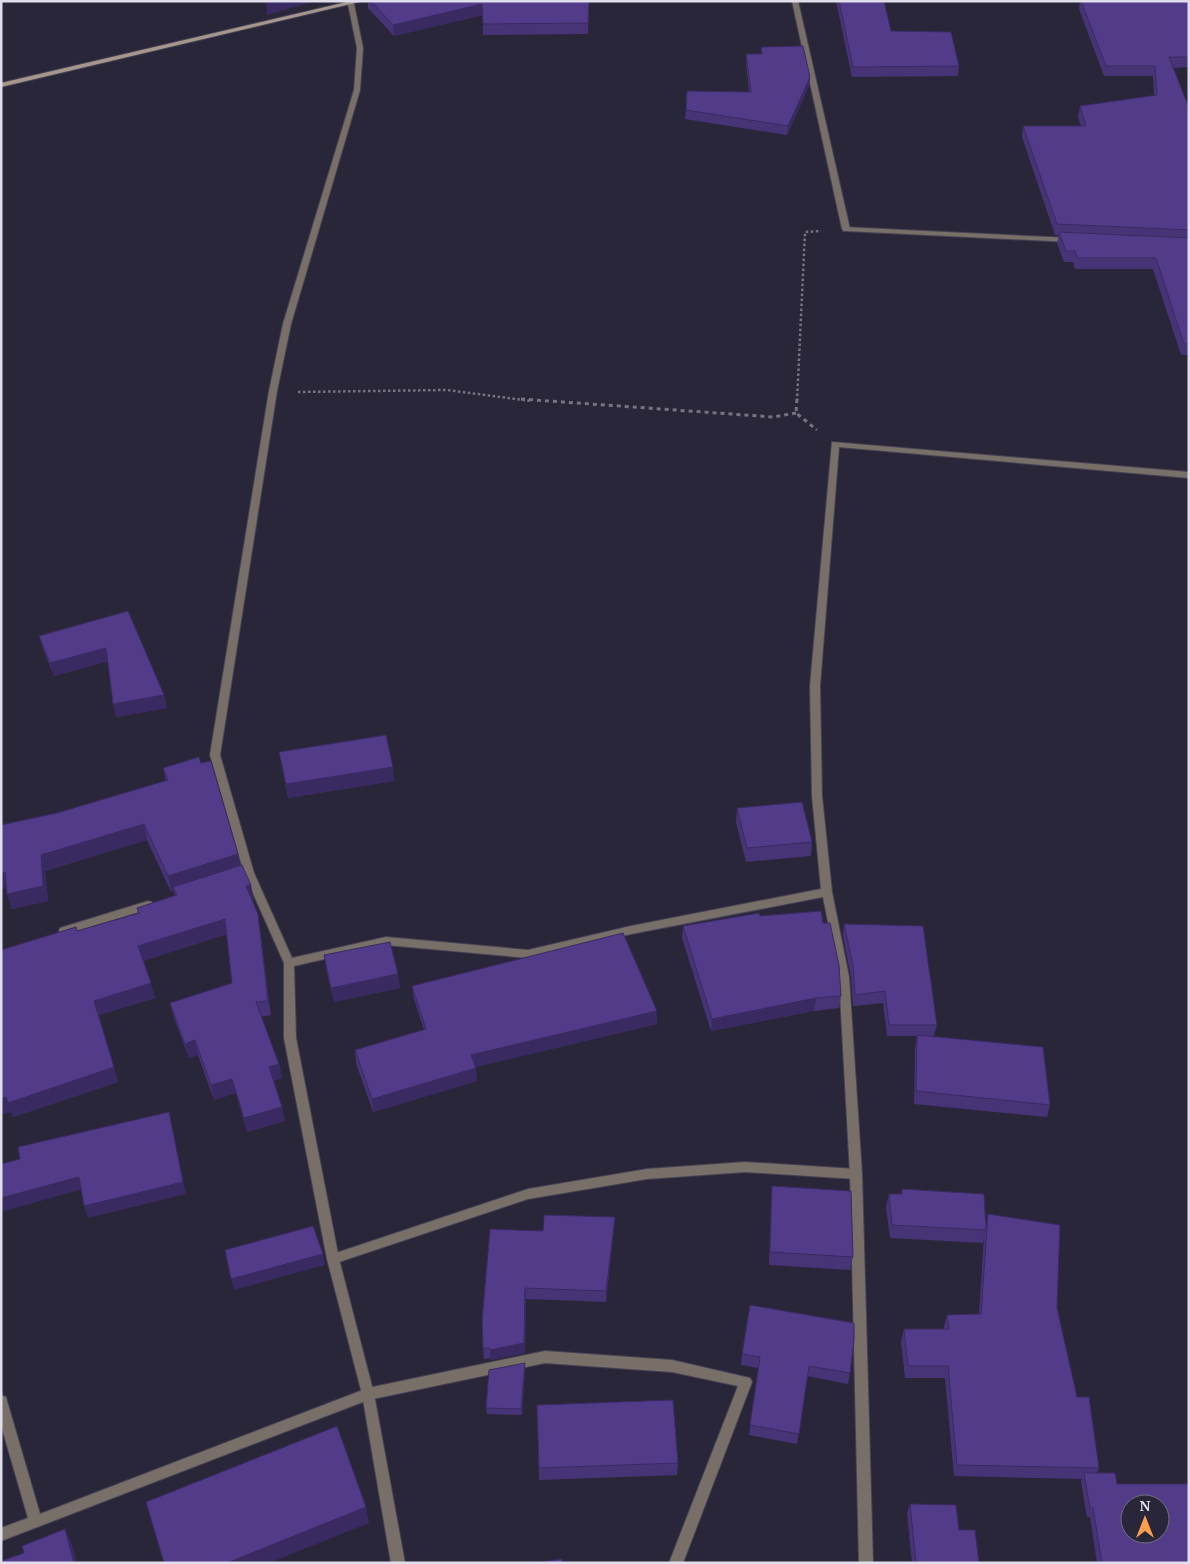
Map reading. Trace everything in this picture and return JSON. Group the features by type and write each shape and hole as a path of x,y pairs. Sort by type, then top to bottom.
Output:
{"street":[{"path":"795,1 846,229 1081,240"},
{"path":"1,85 356,3 360,48 357,90 287,324 273,391 215,755 245,874 289,963 290,1038 333,1259 368,1394 398,1563"},
{"path":"866,1563 856,1174 844,977 827,892 817,796 815,686 835,444 1189,475"},
{"path":"289,963 386,941 528,954 631,930 827,892"},
{"path":"56,934 157,902"},
{"path":"333,1259 528,1194 647,1174 746,1167 856,1174"},
{"path":"1,1535 368,1394 545,1357 672,1366 746,1382 676,1563"},
{"path":"1,1401 35,1521"}],"path":[{"path":"796,413 805,232 846,229"},
{"path":"273,391 447,390 561,403 773,416 796,413 835,444"}],"building":[{"path":"371,1 589,1 588,23 483,24 482,4 393,25"},
{"path":"839,1 884,1 891,31 951,32 959,66 853,67"},
{"path":"1081,1 1189,1 1189,57 1169,57 1189,108 1189,230 1057,224 1023,126 1086,126 1080,106 1157,95 1155,66 1106,66"},
{"path":"803,46 810,77 788,126 686,110 687,91 751,92 746,54 762,54 761,47"},
{"path":"1059,232 1189,238 1189,344 1184,344 1156,258 1077,258 1075,251 1066,251"},
{"path":"128,611 164,695 113,704 106,648 50,663 39,636"},
{"path":"386,735 393,767 286,784 279,752"},
{"path":"199,757 201,763 211,761 238,854 168,876 144,824 41,855 43,886 7,894 5,872 1,873 1,825 57,813 168,780 163,768"},
{"path":"802,802 812,842 747,848 737,808"},
{"path":"242,865 251,885 246,886 258,914 268,1001 256,1002 279,1064 269,1067 282,1107 244,1118 232,1079 211,1085 195,1040 185,1044 170,1003 232,983 225,919 138,946 151,983 94,1001 114,1067 8,1103 6,1097 1,1099 1,950 76,927 77,931 139,913 137,908 177,895 173,887"},
{"path":"821,911 823,923 830,923 839,965 841,996 816,998 712,1019 683,926 759,913 760,916"},
{"path":"844,924 923,926 937,1025 889,1025 885,991 855,995 853,965"},
{"path":"623,933 657,1011 471,1055 476,1068 372,1099 355,1050 426,1029 412,986"},
{"path":"390,942 398,974 331,988 324,955"},
{"path":"917,1035 1043,1047 1050,1105 916,1091"},
{"path":"169,1112 183,1182 84,1206 79,1177 1,1198 1,1164 20,1159 18,1147"},
{"path":"772,1186 851,1191 853,1257 770,1252"},
{"path":"902,1189 984,1194 986,1230 892,1225 889,1194 902,1194"},
{"path":"988,1214 1060,1225 1057,1308 1077,1397 1089,1397 1099,1468 957,1465 948,1366 908,1366 904,1329 949,1329 947,1315 981,1314"},
{"path":"544,1215 615,1217 606,1291 525,1288 524,1343 490,1350 490,1348 483,1348 482,1321 490,1229 543,1231"},
{"path":"313,1226 323,1254 231,1279 225,1250"},
{"path":"750,1305 854,1323 850,1373 809,1366 799,1434 750,1425 760,1357 742,1354"},
{"path":"525,1363 521,1409 486,1408 489,1370"},
{"path":"673,1400 678,1463 539,1468 537,1405"},
{"path":"337,1426 366,1507 227,1563 164,1563 146,1502"},
{"path":"1084,1473 1115,1473 1117,1484 1189,1484 1189,1563 1102,1563 1093,1508 1090,1508"},
{"path":"910,1504 956,1505 959,1530 975,1530 979,1563 916,1563"},
{"path":"65,1529 74,1563 1,1563 1,1561 24,1553 22,1546"},
{"path":"562,1559 562,1563 532,1563"}]}
